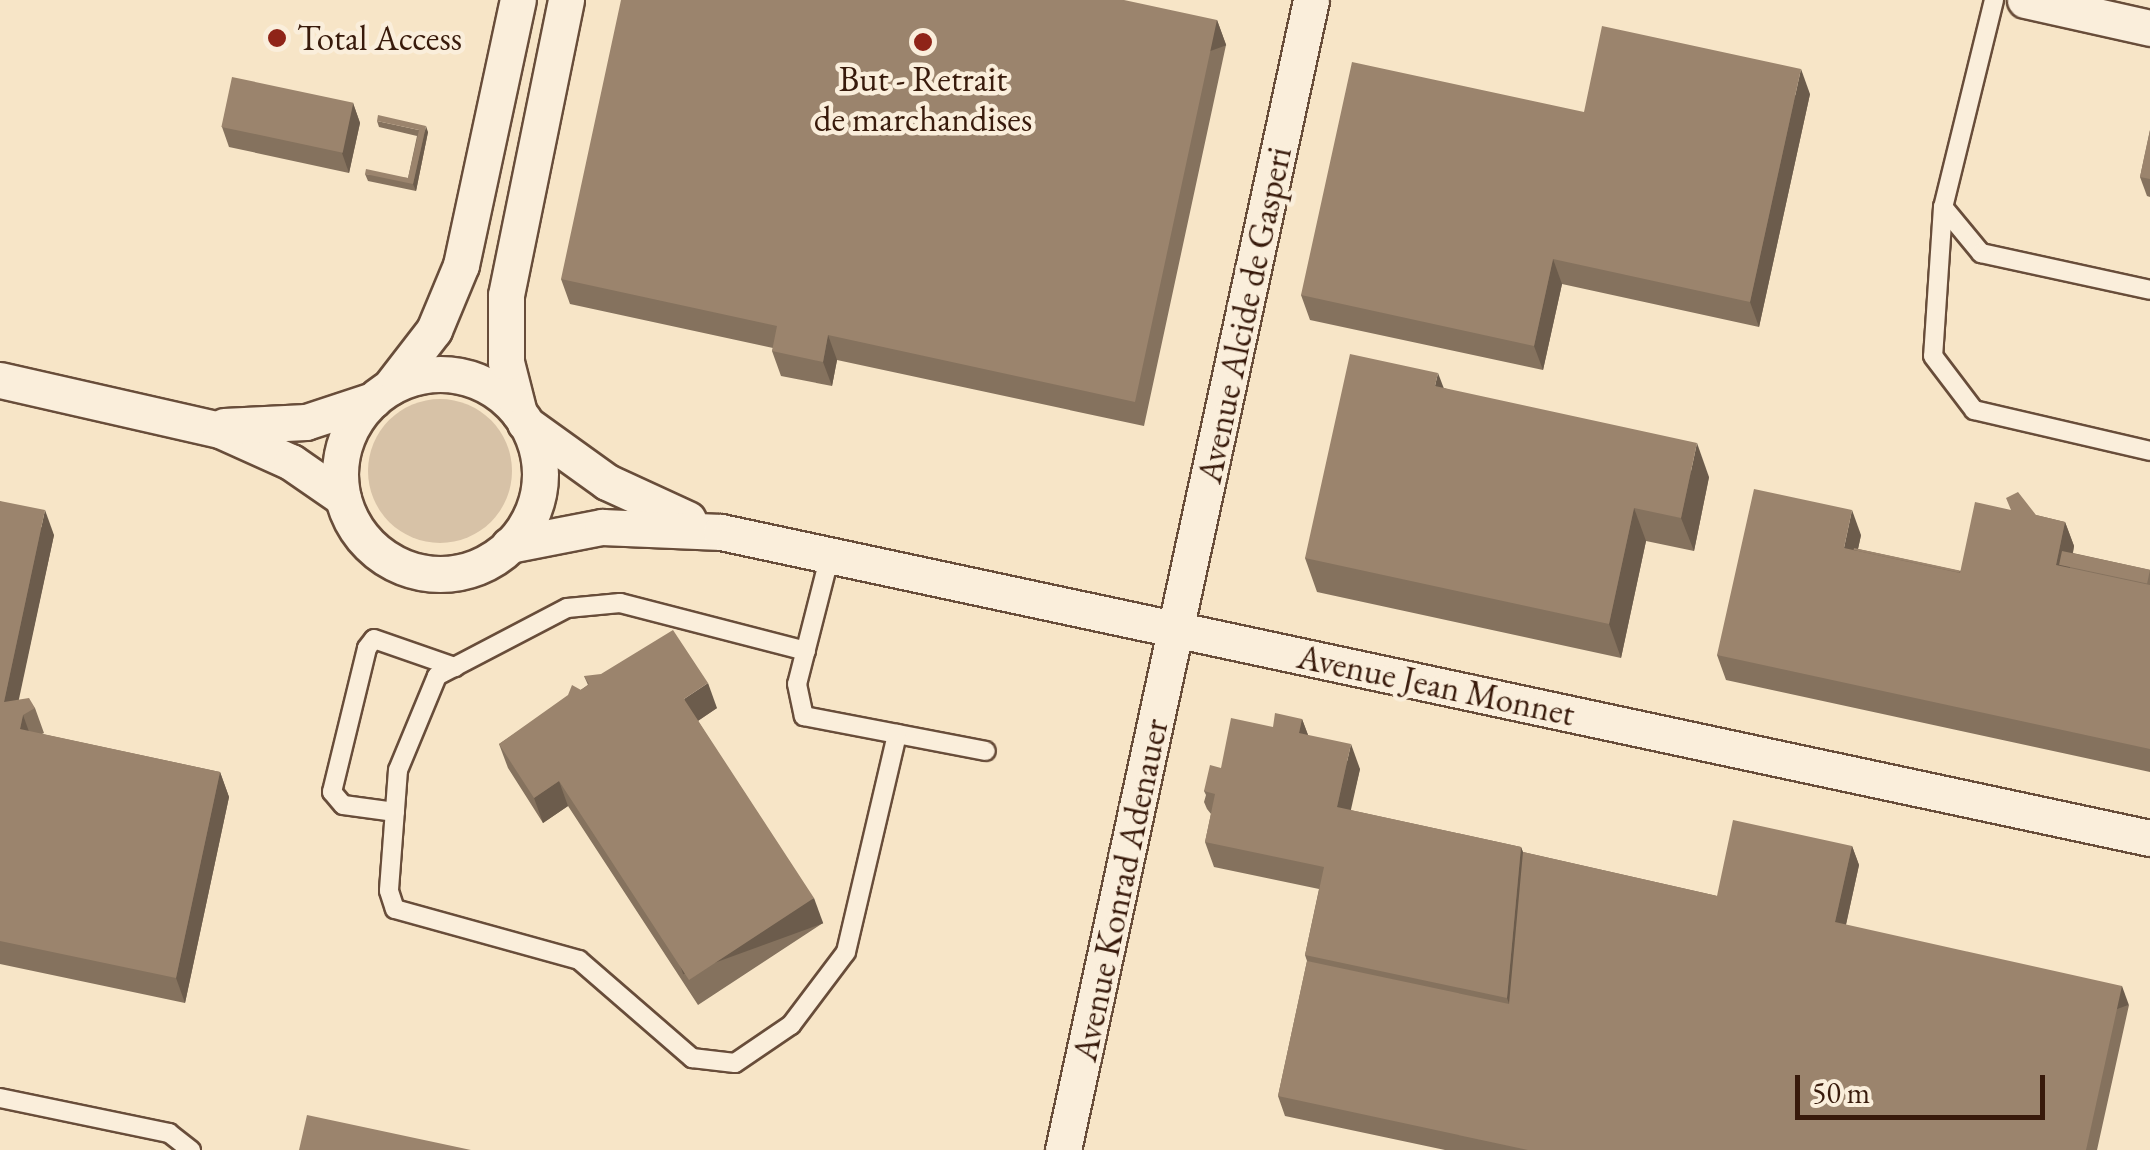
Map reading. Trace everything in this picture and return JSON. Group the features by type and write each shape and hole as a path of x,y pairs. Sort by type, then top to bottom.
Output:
{"street":[{"path":"343,498 344,445 434,330 461,265 518,0"},
{"path":"0,380 200,423 273,452 343,498 370,545 416,571 470,569 508,546 529,516 539,482 506,362 506,294 566,0"},
{"name":"Avenue Alcide de Gasperi","path":"1177,630 1312,0"},
{"path":"2025,0 2150,28"},
{"path":"200,423 306,422 422,376 458,376 492,389 522,418"},
{"name":"Avenue Jean Monnet","path":"522,418 607,482 722,532"},
{"name":"Avenue Jean Monnet","path":"508,546 602,526 722,532 2150,838"},
{"name":"Avenue Konrad Adenauer","path":"1063,1150 1177,630"}],"lane":[{"path":"1994,0 1943,207 1933,356 1974,410 2150,451"},
{"path":"1943,207 1981,254 2150,290"},
{"path":"830,555 797,684 804,716 986,750"},
{"path":"806,651 620,604 567,608 437,676 398,770 389,891 395,909 579,960 692,1058 735,1063 791,1024 846,952 897,734"},
{"path":"395,812 343,804 332,792 367,648 374,639 455,667"},
{"path":"0,1098 169,1133 191,1150"}],"shaded area":[{"path":"440,399 468,404 491,420 507,443 512,471 507,499 491,522 468,538 440,543 412,538 389,522 373,499 368,471 373,443 389,420 412,404"}],"building":[{"path":"621,0 1124,0 1217,20 1135,402 828,335 823,362 772,351 777,326 561,279"},
{"path":"1602,26 1801,69 1750,302 1553,259 1534,346 1301,295 1352,62 1584,112"},
{"path":"232,77 353,103 343,153 221,127"},
{"path":"378,115 426,126 413,184 365,174 366,169 408,178 419,130 377,121"},
{"path":"2150,130 2150,179 2140,177"},
{"path":"1350,354 1438,373 1435,386 1697,443 1681,518 1634,508 1609,624 1305,558"},
{"path":"1754,489 1852,510 1844,548 1960,573 1975,502 2011,510 2006,498 2018,492 2036,515 2065,522 2056,565 2150,585 2150,749 1717,655"},
{"path":"0,501 45,510 4,702 29,698 35,708 23,715 20,729 220,772 176,978 0,941"},
{"path":"1854,548 1960,570 1959,572"},
{"path":"2062,551 2150,570 2147,583 2059,565"},
{"path":"673,630 708,683 684,699 814,898 689,980 559,781 534,798 499,744 568,695 572,685 581,690 589,684 584,676 601,674"},
{"path":"1275,713 1302,719 1299,733 1351,744 1337,807 1521,847 1507,998 1305,955 1324,867 1205,842 1215,794 1204,791 1210,765 1221,768 1231,718 1273,727"},
{"path":"1733,820 1852,846 1835,922 2122,986 2086,1150 1528,1150 1278,1096 1307,961 1509,1004 1523,852 1717,896"},
{"path":"307,1115 471,1150 299,1150"}],"place":[{"name":"Total Access","path":"277,38"},
{"name":"But - Retrait de marchandises","path":"923,42"}]}
